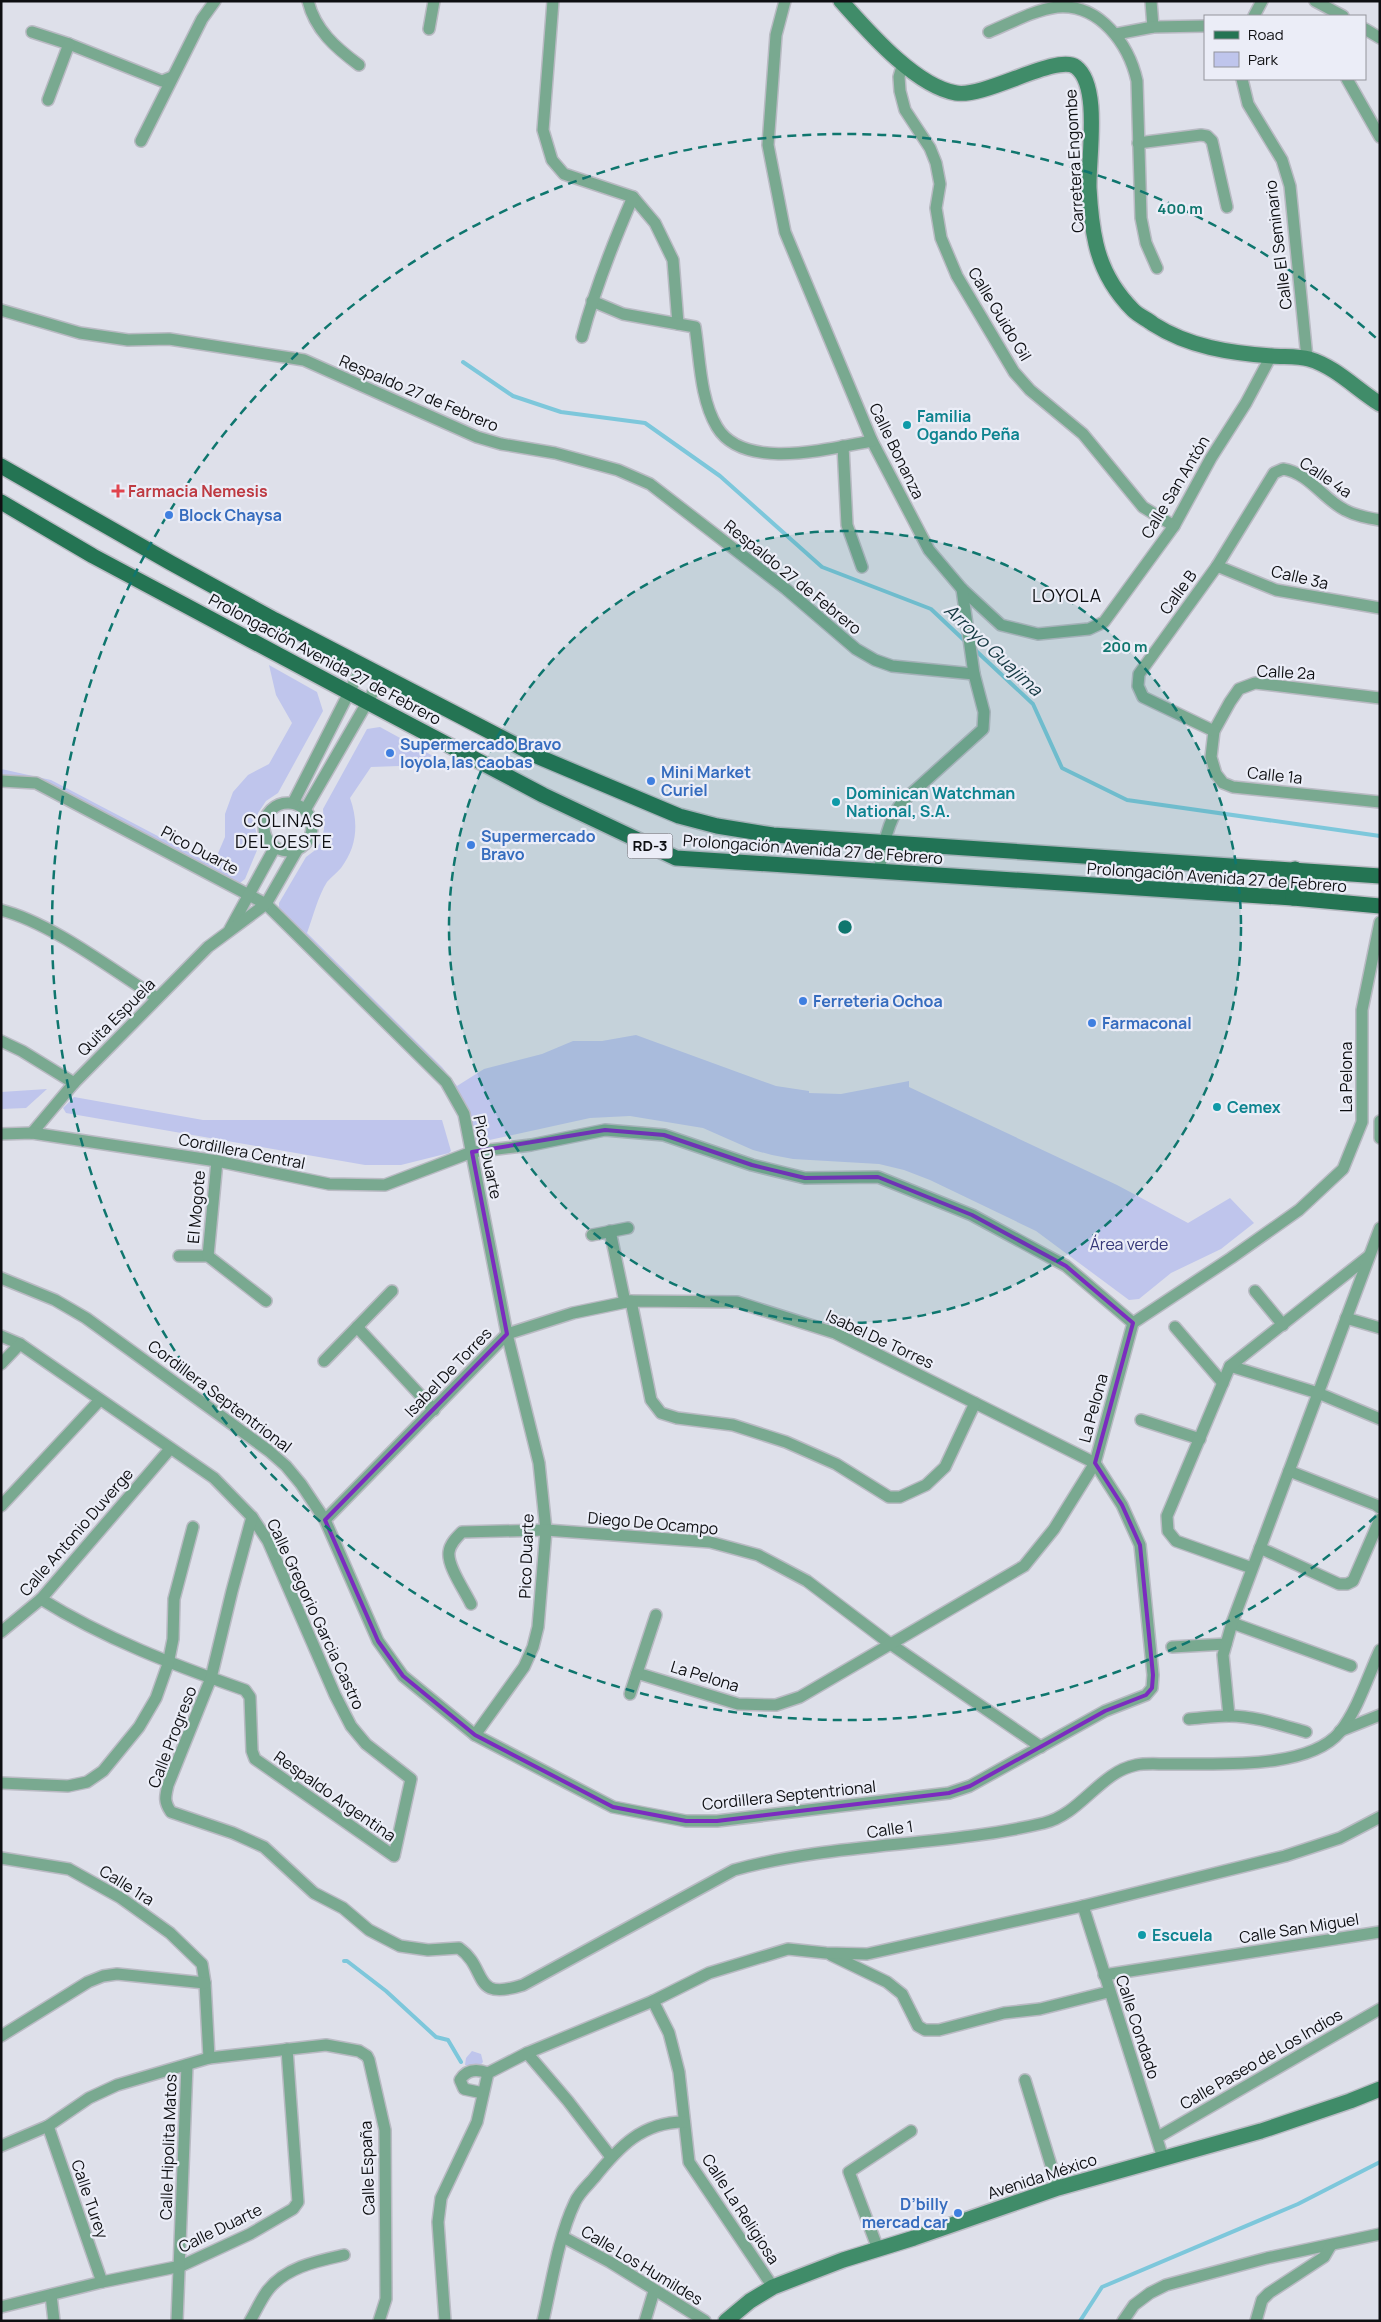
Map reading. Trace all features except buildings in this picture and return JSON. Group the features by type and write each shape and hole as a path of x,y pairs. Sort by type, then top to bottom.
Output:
{"main road":[{"name":"Prolongación Avenida 27 de Febrero","path":"1,466 171,563 539,757 679,816 717,826 773,835 1380,876"},
{"name":"Prolongación Avenida 27 de Febrero","path":"1,502 93,556 348,692 544,794 676,858 1293,898 1380,906"},
{"path":"1293,898 1295,869"}],"street":[{"path":"141,141 202,19 215,1"},
{"path":"308,1 321,30 334,47 359,65"},
{"path":"429,29 434,1"},
{"path":"552,1 543,130 552,160 564,174 633,197 655,223 673,260 678,324"},
{"name":"Calle Bonanza","path":"786,1 776,35 768,145 785,232 872,441 929,550 962,589"},
{"name":"Carretera Engombe","path":"841,1 877,40 903,63 933,84 956,93 976,92 1054,65 1068,64 1076,67 1086,80 1091,98 1089,190 1096,245 1110,283 1134,312 1170,335 1205,348 1271,356 1307,358 1330,368 1380,404"},
{"path":"1151,1 1153,27"},
{"path":"1255,15 1262,1"},
{"path":"1314,1 1342,15"},
{"path":"989,32 1036,12 1076,5 1116,34 1134,66 1137,81 1141,218 1146,243 1158,268"},
{"path":"1116,34 1153,27 1204,26"},
{"path":"1366,30 1380,38"},
{"path":"32,32 69,44 162,81 172,77"},
{"path":"48,100 69,44"},
{"name":"Calle Guido Gil","path":"903,63 899,77 905,110 930,148 936,164 940,184 936,208 941,238 957,276 1014,372 1030,390 1083,434 1143,507 1174,526"},
{"name":"Calle El Seminario","path":"1242,80 1248,104 1282,160 1290,186 1307,358"},
{"path":"1349,80 1380,137"},
{"path":"1138,143 1201,135 1207,136 1212,142 1227,207"},
{"path":"582,337 592,300 616,234 633,197"},
{"path":"592,300 623,314 695,327 707,402 717,427 726,440 749,450 774,454 800,453 872,441"},
{"name":"Respaldo 27 de Febrero","path":"1,310 80,334 128,340 168,339 304,360 477,437 501,444 555,453 618,470 650,484 793,594 856,650 892,666 974,674"},
{"name":"Calle San Antón","path":"962,589 1001,625 1038,634 1089,629 1104,622 1174,526 1211,458 1246,403 1271,356"},
{"path":"842,446 846,525 862,567"},
{"name":"Calle 4a","path":"1284,469 1298,473 1344,510 1363,517 1380,520"},
{"name":"Calle B","path":"1214,731 1143,697 1138,681 1139,674 1217,566 1274,473 1284,469"},
{"name":"Calle 3a","path":"1217,566 1276,590 1380,608"},
{"path":"880,872 883,843 896,810 902,802 983,730 984,712 974,674 962,589"},
{"path":"293,804 308,778 348,692 363,665"},
{"path":"305,810 318,784 383,674"},
{"name":"Calle 2a","path":"1214,731 1239,690 1255,684 1380,698"},
{"name":"Calle 1a","path":"1214,731 1211,757 1216,774 1223,783 1233,788 1380,802"},
{"name":"Pico Duarte","path":"1,781 36,783 266,904 446,1082 464,1114 506,1334 539,1463 546,1530 538,1627 533,1646 524,1667 475,1735"},
{"path":"293,804 305,810 310,816 312,832 309,840 296,850 289,852 275,847 266,836 265,821 268,814 279,805 293,804"},
{"path":"229,930 275,847"},
{"path":"229,930 266,904 296,850"},
{"path":"1,910 18,914 54,932 158,998"},
{"name":"La Pelona","path":"637,1673 738,1704 776,1705 800,1697 889,1643 1024,1566 1054,1529 1095,1463 1133,1323 1232,1258 1299,1210 1343,1169 1362,1122 1362,1010 1380,922"},
{"name":"Quita Espuela","path":"32,1133 74,1083 208,947 229,930"},
{"path":"1,1041 22,1051 74,1083"},
{"path":"1380,1121 1380,1138"},
{"name":"Cordillera Central","path":"1,1134 32,1133 217,1161 329,1184 385,1185 472,1152 531,1145 606,1130 664,1135 752,1165 805,1178 878,1177 972,1215 1066,1266 1133,1323"},
{"name":"El Mogote","path":"208,1256 217,1161"},
{"path":"592,1235 628,1228"},
{"path":"1229,1716 1223,1667 1226,1644 1232,1623 1346,1318 1374,1250 1380,1228"},
{"path":"610,1231 651,1400 661,1413 677,1418 732,1425 786,1442 836,1464 889,1497 900,1497 926,1485 945,1467 975,1403"},
{"path":"1252,1568 1176,1540 1168,1531 1167,1516 1230,1366 1374,1250"},
{"name":"El Mogote","path":"178,1256 208,1256 266,1301"},
{"name":"Cordillera Septentrional","path":"1,1278 55,1300 86,1318 269,1450 301,1484 325,1520 378,1641 403,1676 475,1735 613,1807 686,1821 716,1822 949,1793 970,1786 1041,1747"},
{"path":"324,1361 392,1291"},
{"path":"1255,1291 1283,1324"},
{"name":"Isabel De Torres","path":"325,1520 506,1334 573,1313 628,1301 737,1302 835,1333 1095,1463"},
{"path":"1346,1318 1380,1328"},
{"path":"357,1327 434,1410"},
{"path":"1175,1327 1223,1383"},
{"name":"Calle Gregorio Garcia Castro","path":"1,1336 20,1344 99,1401 214,1478 252,1517 268,1541 335,1695 351,1726 366,1744 411,1779 394,1856"},
{"path":"1,1364 20,1344"},
{"path":"1230,1366 1318,1393 1380,1419"},
{"path":"1,1506 99,1401"},
{"path":"1141,1420 1200,1439"},
{"name":"Calle Antonio Duverge","path":"1,1632 41,1599 170,1449"},
{"path":"1041,1747 1105,1711 1146,1695 1152,1688 1153,1675 1140,1545 1122,1505 1095,1463"},
{"path":"1288,1471 1380,1508"},
{"name":"Calle Progreso","path":"252,1517 211,1678 168,1785 165,1798 171,1812 233,1833 264,1847 314,1893 343,1908 370,1930 400,1946 428,1950 459,1948 469,1954"},
{"path":"1260,1548 1339,1584 1347,1584 1353,1581 1380,1519"},
{"path":"1,1783 77,1785 96,1777 103,1771 139,1727 156,1698 168,1664 173,1639 174,1599 193,1527"},
{"name":"Diego De Ocampo","path":"471,1604 452,1566 449,1552 453,1540 462,1532 546,1530 710,1542 758,1554 807,1580 889,1643 1041,1747"},
{"name":"Respaldo Argentina","path":"41,1599 73,1619 168,1664 249,1693 252,1751 255,1759 394,1856"},
{"path":"630,1694 656,1615"},
{"path":"1232,1623 1351,1666"},
{"path":"1172,1647 1226,1644"},
{"path":"1340,1731 1380,1650"},
{"path":"1189,1719 1229,1716 1262,1719 1306,1732"},
{"path":"1340,1731 1380,1716"},
{"name":"Calle 1","path":"469,1954 481,1981 492,1989 506,1991 523,1985 734,1870 772,1860 978,1834 1047,1822 1068,1812 1117,1773 1136,1765 1250,1762 1292,1758 1324,1746 1340,1731"},
{"path":"483,2093 464,2089 460,2080 467,2072 474,2070 488,2073 527,2053 653,2001 709,1973 788,1949 826,1953 867,1954 1083,1906 1284,1856 1340,1838 1380,1816"},
{"name":"Calle 1ra","path":"1,1858 69,1869 121,1898 170,1933 202,1964 205,1983"},
{"name":"Calle Condado","path":"1083,1906 1108,1992 1158,2137 1163,2158"},
{"name":"Calle San Miguel","path":"1104,1975 1380,1932"},
{"path":"826,1953 888,1982 902,1994 918,2026 925,2030 939,2030 1004,2013 1040,2009 1108,1992"},
{"path":"1,2036 88,1982 102,1976 117,1974 205,1983 209,2058"},
{"name":"Calle La Religiosa","path":"653,2001 669,2033 679,2072 689,2162 773,2287"},
{"name":"Calle Paseo de Los Indios","path":"1158,2137 1380,2009"},
{"name":"Calle España","path":"1,2146 48,2126 90,2098 117,2085 140,2076 209,2058 326,2045 348,2048 367,2056 385,2130 386,2299 379,2321"},
{"name":"Calle Duarte","path":"1,2307 102,2282 180,2266 250,2234 296,2206 298,2202 287,2049"},
{"path":"527,2053 568,2101 611,2157"},
{"name":"Calle Hipolita Matos","path":"177,2321 187,2065"},
{"path":"446,2321 438,2222 440,2198 478,2122 488,2073"},
{"path":"1025,2080 1058,2188"},
{"name":"Avenida México","path":"726,2321 750,2301 773,2287 843,2260 1058,2188 1261,2131 1350,2102 1380,2089"},
{"path":"543,2321 563,2237 576,2201 611,2157 642,2131 660,2123 684,2122"},
{"name":"Calle Turey","path":"48,2126 102,2282"},
{"path":"878,2249 849,2172 911,2131"},
{"path":"1123,2321 1134,2305 1150,2293 1166,2285 1267,2258 1380,2234"},
{"name":"Calle Los Humildes","path":"563,2237 610,2262 705,2321"},
{"path":"1256,2321 1262,2300 1269,2293 1324,2257 1331,2245"},
{"path":"250,2321 266,2292 286,2275 312,2262 344,2255"},
{"path":"645,2321 654,2291"},
{"path":"51,2295 54,2321"}],"highlighted area":[{"path":"605,1130 664,1135 752,1165 805,1178 878,1177 972,1215 1066,1266 1133,1323 1095,1463 1122,1505 1140,1545 1153,1675 1152,1688 1146,1695 1105,1711 970,1786 949,1793 717,1821 686,1821 613,1807 475,1735 403,1676 378,1641 325,1520 507,1334 472,1152"}],"green space":[{"path":"269,665 317,692 323,711 278,793 266,801 258,813 255,828 260,843 245,879 240,883 58,791 1,776 1,769 51,780 213,865 225,837 225,814 233,792 248,775 269,764 292,723 276,695"},
{"name":"Área verde","path":"380,727 433,756 399,766 371,767 350,798 355,817 355,834 350,852 341,868 324,888 307,933 442,1067 457,1086 484,1069 542,1054 573,1041 602,1041 636,1035 776,1086 809,1091 809,1093 841,1094 909,1081 909,1087 1117,1185 1188,1223 1230,1198 1254,1223 1221,1249 1171,1273 1139,1299 1129,1300 1036,1231 930,1180 904,1170 879,1164 793,1159 772,1155 753,1150 703,1128 630,1116 590,1118 476,1143 473,1141 459,1100 279,910 279,903 306,857 321,842 324,829 323,809 367,729"},
{"path":"47,1089 26,1108 1,1109 1,1092"},
{"path":"74,1097 203,1120 442,1120 451,1151 401,1165 365,1165 66,1113 63,1108"},
{"path":"472,2051 481,2054 483,2062 478,2068 465,2065 466,2058"}],"waterway":[{"name":"Arroyo Guajima","path":"463,362 513,396 561,412 645,423 720,476 822,567 931,609 966,642"},
{"name":"Arroyo Guajima","path":"973,648 1033,704 1062,768 1127,800 1380,836"},
{"path":"344,1961 347,1961 386,1991 436,2037 448,2040 461,2062"},
{"path":"1080,2321 1102,2287 1298,2204 1380,2162"}],"place":[{"name":"Familia Ogando Peña","path":"907,425"},
{"name":"Farmacia Nemesis","path":"118,491"},
{"name":"Block Chaysa","path":"169,515"},
{"name":"Supermercado Bravo loyola,las caobas","path":"390,753"},
{"name":"Mini Market Curiel","path":"651,781"},
{"name":"Dominican Watchman National, S.A.","path":"836,802"},
{"name":"Supermercado Bravo","path":"471,845"},
{"name":"Ferreteria Ochoa","path":"803,1001"},
{"name":"Farmaconal","path":"1092,1023"},
{"name":"Cemex","path":"1217,1107"},
{"name":"Escuela","path":"1142,1935"},
{"name":"D’billy mercad car","path":"958,2213"}],"district":[{"name":"LOYOLA","path":"1067,596"},
{"name":"COLINAS DEL OESTE","path":"284,831"}]}
